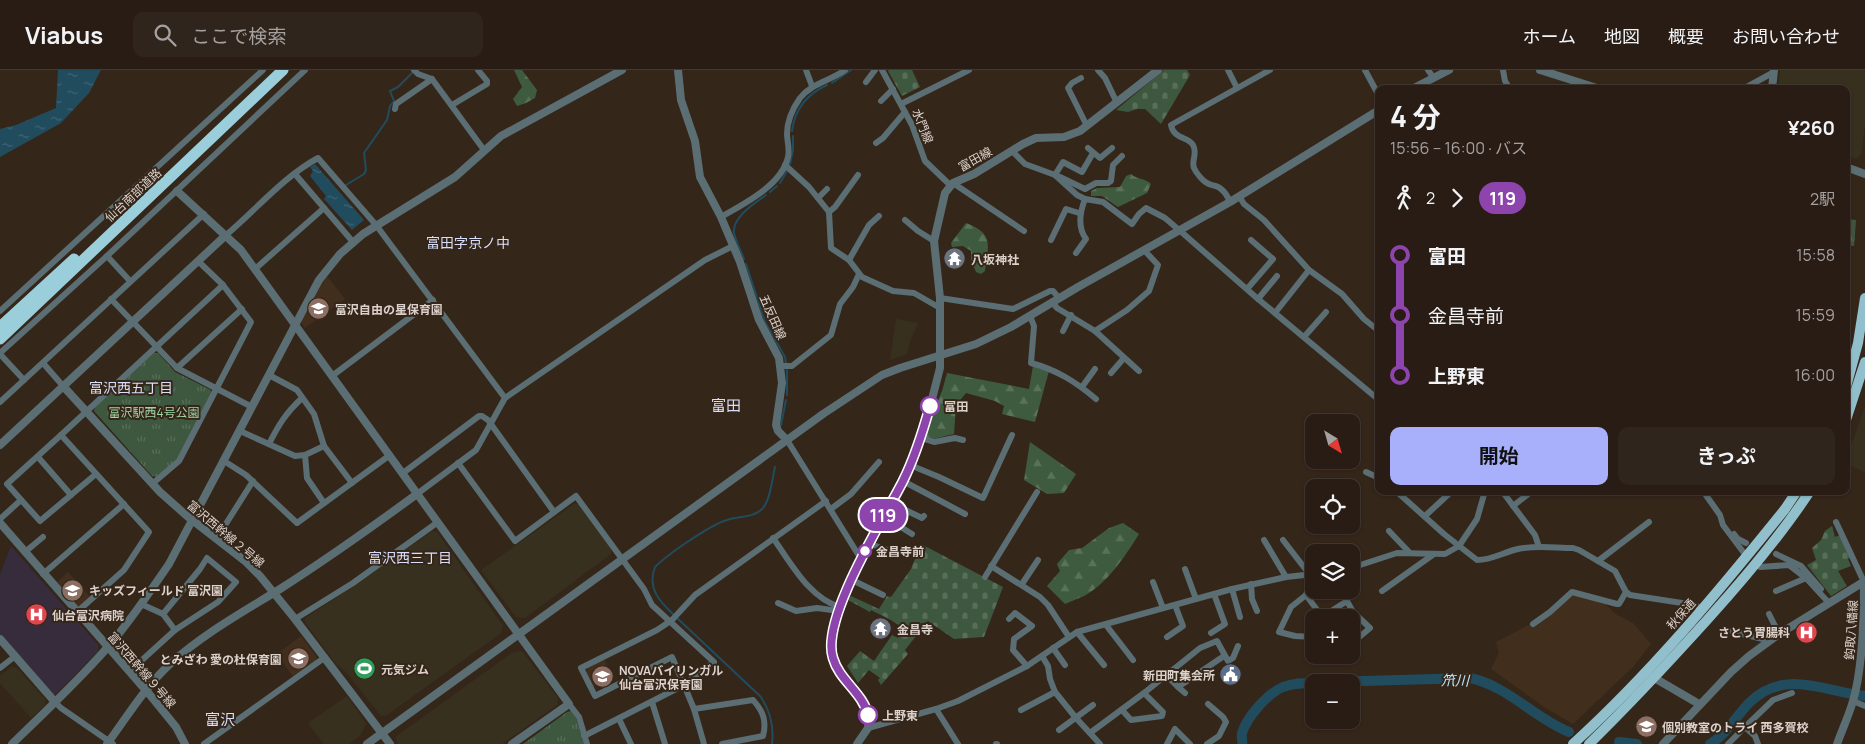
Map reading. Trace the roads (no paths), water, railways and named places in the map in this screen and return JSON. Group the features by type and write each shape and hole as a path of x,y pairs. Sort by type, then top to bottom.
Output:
{"highway":[{"name":"仙台南部道路","path":"0,327 282,70"},
{"name":"仙台南部道路","path":"0,339 282,70"},
{"path":"1850,372 1858,343 1865,298"},
{"path":"1850,408 1865,362"},
{"name":"秋保通","path":"1573,744 1645,672 1702,609 1785,509 1794,495"},
{"name":"秋保通","path":"1589,744 1655,678 1755,563 1794,516 1807,495"}],"street":[{"path":"0,311 263,70"},
{"path":"24,380 0,354 108,256 305,70"},
{"path":"414,70 418,74 432,79 484,150"},
{"path":"452,105 487,84 487,81 478,70"},
{"path":"12,744 108,647 142,604 169,564 319,280 340,254 376,225 455,177 502,136 622,70"},
{"name":"五反田線","path":"678,70 681,100 694,141 700,177 721,217 759,320 776,351 781,366 782,383 776,425 778,431 787,440 862,559"},
{"path":"806,70 812,86"},
{"path":"721,217 756,197 769,185 785,166 788,156 788,125 796,105 812,86 845,70"},
{"path":"866,82 875,70"},
{"name":"水門線","path":"882,70 912,124 925,161 952,184 1024,231"},
{"path":"901,104 969,70"},
{"path":"1098,70 1105,78 1117,103"},
{"name":"富田線","path":"868,728 869,719 866,708 832,658 832,640 839,609 868,543 910,465 920,438 939,372 940,298 934,241 945,193 952,184 974,174 1036,138 1064,137 1080,131 1158,70"},
{"path":"1228,70 1237,88"},
{"path":"1230,202 1220,187 1207,183 1194,170 1194,146 1191,142 1179,137 1172,129 1172,125 1270,70"},
{"path":"1365,70 1375,89"},
{"path":"1417,85 1430,74 1449,70"},
{"path":"1503,70 1507,85"},
{"path":"1540,70 1587,85"},
{"path":"1750,85 1774,71"},
{"path":"1772,85 1774,71"},
{"path":"1081,78 1068,86 1068,88 1087,126"},
{"path":"395,108 396,104 406,101 432,79"},
{"path":"881,101 893,89"},
{"path":"876,142 883,138 905,112"},
{"path":"366,744 787,440 876,379 900,368 992,337 1230,202 1375,112"},
{"path":"1057,176 1063,162 1082,172 1091,151 1100,158 1112,148"},
{"path":"1012,151 1025,164 1085,189 1096,183 1108,183 1111,181 1113,165 1122,156"},
{"path":"0,445 265,198 305,165 318,158 376,225 505,398"},
{"path":"785,166 800,177 829,212 831,248 849,260 858,274 893,291 914,293 940,308"},
{"path":"1850,169 1864,173"},
{"path":"295,174 353,242"},
{"path":"829,212 835,207 858,175"},
{"path":"1057,176 1068,188 1085,199 1103,202 1132,224 1142,210 1146,208 1154,211 1179,230 1375,397"},
{"path":"818,198 827,189"},
{"path":"177,191 241,250 569,704 578,717 587,744"},
{"path":"1239,196 1244,204 1264,220 1309,270 1342,294 1364,319 1375,328"},
{"path":"1076,253 1086,239 1082,234 1079,213 1085,199"},
{"path":"255,269 324,208"},
{"path":"1051,240 1066,209 1079,213"},
{"path":"0,402 204,214"},
{"path":"849,260 869,225 879,216"},
{"path":"905,220 934,241"},
{"path":"1248,289 1273,259 1251,240"},
{"path":"0,639 61,708 110,743 146,690 169,664 185,651 208,634 341,549 476,450 505,398 705,260 733,246"},
{"path":"1095,331 1127,310 1149,291 1158,265 1144,250"},
{"path":"108,256 130,281"},
{"path":"152,484 179,461 251,322 223,285 198,261"},
{"path":"1275,313 1309,270"},
{"path":"781,366 792,366 831,335 840,304 852,287 858,274"},
{"path":"1258,299 1277,276"},
{"path":"96,474 40,522 7,484 223,285"},
{"path":"940,298 965,300 1014,309 1050,290 1053,291 1058,308 1095,331 1139,371"},
{"path":"111,299 177,368 252,407"},
{"path":"332,376 432,300"},
{"path":"177,368 242,309"},
{"path":"1304,337 1326,312"},
{"path":"1063,331 1071,315"},
{"path":"1030,316 1034,326 1031,363 1049,368 1082,387 1096,399"},
{"path":"1111,372 1124,358"},
{"path":"43,363 63,386"},
{"path":"1082,387 1095,369"},
{"path":"268,375 297,390 314,414 324,446 352,483"},
{"name":"富沢西幹線２号線","path":"63,386 152,484 192,521 245,561 274,592 390,744"},
{"path":"269,444 287,412 302,398"},
{"path":"403,473 478,416 485,416 554,512"},
{"path":"240,431 295,456 305,455 324,446"},
{"path":"61,435 148,532 124,570 77,612"},
{"path":"910,465 984,498 1012,435"},
{"path":"920,438 934,442 955,438 963,440"},
{"path":"305,455 307,478 324,503"},
{"path":"224,461 253,481 297,523 390,455"},
{"path":"38,456 71,495"},
{"path":"831,509 851,494 880,462"},
{"path":"458,463 515,541 576,496 644,588 652,605 714,662 684,685 584,736"},
{"path":"1366,472 1375,476"},
{"path":"217,538 253,481"},
{"path":"903,481 965,514"},
{"path":"985,578 1037,492"},
{"path":"1401,495 1477,560 1487,560 1518,549 1539,547 1573,548 1615,571 1626,592 1634,596 1696,605 1702,609"},
{"path":"1425,516 1448,495"},
{"path":"1360,565 1397,553 1445,554 1459,546 1477,519 1484,495"},
{"path":"1505,495 1535,535 1539,547"},
{"path":"1513,506 1527,495"},
{"path":"1706,495 1738,539 1746,543"},
{"path":"0,519 21,500"},
{"path":"704,744 694,709 672,657 595,696 581,668 657,630 678,615 695,595 826,500"},
{"path":"891,503 922,518 924,516"},
{"path":"44,574 124,504"},
{"path":"1720,515 1723,525 1747,556"},
{"path":"883,516 912,534"},
{"path":"295,619 353,583 438,522"},
{"path":"1598,561 1649,522"},
{"path":"1664,744 1730,672 1779,634 1864,582 1836,522"},
{"name":"富沢西幹線９号線","path":"0,523 146,690 176,727 185,744"},
{"path":"1389,531 1409,552"},
{"path":"25,552 43,537"},
{"path":"773,538 817,595 839,609"},
{"path":"1264,540 1286,577"},
{"path":"1283,540 1305,567"},
{"path":"868,543 896,553"},
{"path":"1382,591 1434,554"},
{"path":"1776,554 1801,566 1831,602"},
{"path":"130,671 175,630 218,602 236,582 207,558 163,614"},
{"path":"1022,584 1038,560"},
{"path":"1755,563 1760,567 1789,566 1806,578 1831,602"},
{"path":"991,566 1022,584 1048,605 1069,637"},
{"path":"1185,569 1196,600"},
{"path":"857,744 868,728 958,701 1027,666 1077,632 1251,584 1305,576"},
{"path":"1776,591 1806,578"},
{"path":"852,580 883,595"},
{"path":"1152,582 1163,608"},
{"name":"鈎取八幡線","path":"1853,700 1863,656 1864,582"},
{"path":"1251,584 1252,599 1257,611"},
{"path":"1232,589 1240,617"},
{"path":"1533,624 1550,612 1572,592 1619,604 1626,592"},
{"path":"1211,633 1225,624 1214,594"},
{"path":"1305,596 1291,607 1279,632 1305,637"},
{"path":"1309,599 1317,609"},
{"path":"1334,609 1346,601 1351,609"},
{"path":"778,603 796,611 817,608 839,609"},
{"path":"142,604 163,614 175,630"},
{"path":"1167,637 1183,626 1175,605"},
{"path":"1009,619 1015,613 1032,626 1014,639 1013,650 1027,666"},
{"path":"1769,614 1779,634"},
{"path":"1360,619 1370,628 1360,636"},
{"path":"1106,625 1133,660"},
{"path":"1729,630 1768,642"},
{"path":"1077,632 1104,665"},
{"path":"1090,733 1200,648 1217,641 1228,661 1233,658 1238,646"},
{"path":"1053,648 1065,665"},
{"path":"1042,656 1048,666 1055,692 1100,744"},
{"path":"1178,687 1224,656"},
{"path":"0,668 14,657"},
{"path":"204,744 324,658"},
{"path":"1645,672 1699,704"},
{"path":"1166,675 1185,693"},
{"path":"1021,710 1055,692"},
{"path":"1122,710 1131,720 1162,716 1162,712 1144,693"},
{"path":"1728,744 1773,700 1792,693"},
{"path":"694,709 753,700 763,712 765,728 763,736 722,744"},
{"path":"1836,744 1853,700 1865,706"},
{"path":"652,702 665,744"},
{"path":"512,744 569,704"},
{"path":"1207,744 1219,736 1226,722 1208,704"},
{"path":"1059,730 1093,705"},
{"path":"936,709 958,744"},
{"path":"619,718 631,744"},
{"path":"1744,727 1755,736 1758,744"},
{"path":"1167,744 1175,730 1190,744"}],"water":[{"path":"58,70 101,70 89,93 61,123 0,157 0,129 16,125 56,108"},
{"path":"315,164 364,220 352,230 324,199 326,196 310,176 313,171 310,167"}],"waterway":[{"path":"832,83 851,70"},
{"path":"346,185 364,174 366,170 364,153 387,120 390,106 394,101 390,91 398,87 413,72"},
{"path":"792,131 796,115 803,103 808,97 827,85"},
{"path":"790,164 793,136"},
{"path":"780,183 787,171"},
{"path":"770,192 777,186"},
{"path":"744,259 734,233 734,227 740,216 766,195"},
{"path":"746,264 765,322 785,357 786,364"},
{"path":"787,370 787,395"},
{"path":"781,425 786,400"},
{"path":"674,615 656,594 652,581 655,567 679,548 710,528 727,520 756,514 760,511 768,499 775,467"},
{"path":"677,618 760,696 771,719 772,744"},
{"name":"笊川","path":"1360,681 1470,678 1497,688 1544,719 1569,732"},
{"name":"笊川","path":"1242,744 1242,733 1248,720 1258,707 1283,687 1305,684"},
{"name":"笊川","path":"1710,744 1727,730 1750,702 1763,692 1777,686 1791,684 1806,685 1865,696"},
{"name":"笊川","path":"1619,742 1637,744"}],"place":[{"name":"八坂神社","path":"955,259"},
{"name":"富沢自由の星保育園","path":"319,309"},
{"name":"富田","path":"930,406"},
{"name":"金昌寺前","path":"865,551"},
{"name":"キッズフィールド 富沢園","path":"73,590"},
{"name":"仙台富沢病院","path":"36,615"},
{"name":"金昌寺","path":"881,629"},
{"name":"さとう胃腸科","path":"1806,632"},
{"name":"とみざわ 愛の杜保育園","path":"298,659"},
{"name":"元気ジム","path":"365,669"},
{"name":"新田町集会所","path":"1231,675"},
{"name":"NOVAバイリンガル 仙台富沢保育園","path":"603,677"},
{"name":"上野東","path":"868,715"},
{"name":"個別教室のトライ 西多賀校","path":"1646,727"}],"district":[{"name":"富田字京ノ中","path":"468,242"},
{"name":"富沢西五丁目","path":"131,387"},
{"name":"富田","path":"726,405"},
{"name":"富沢西三丁目","path":"410,557"},
{"name":"富沢","path":"220,719"}],"park label":[{"name":"富沢駅西4号公園","path":"154,412"}]}
